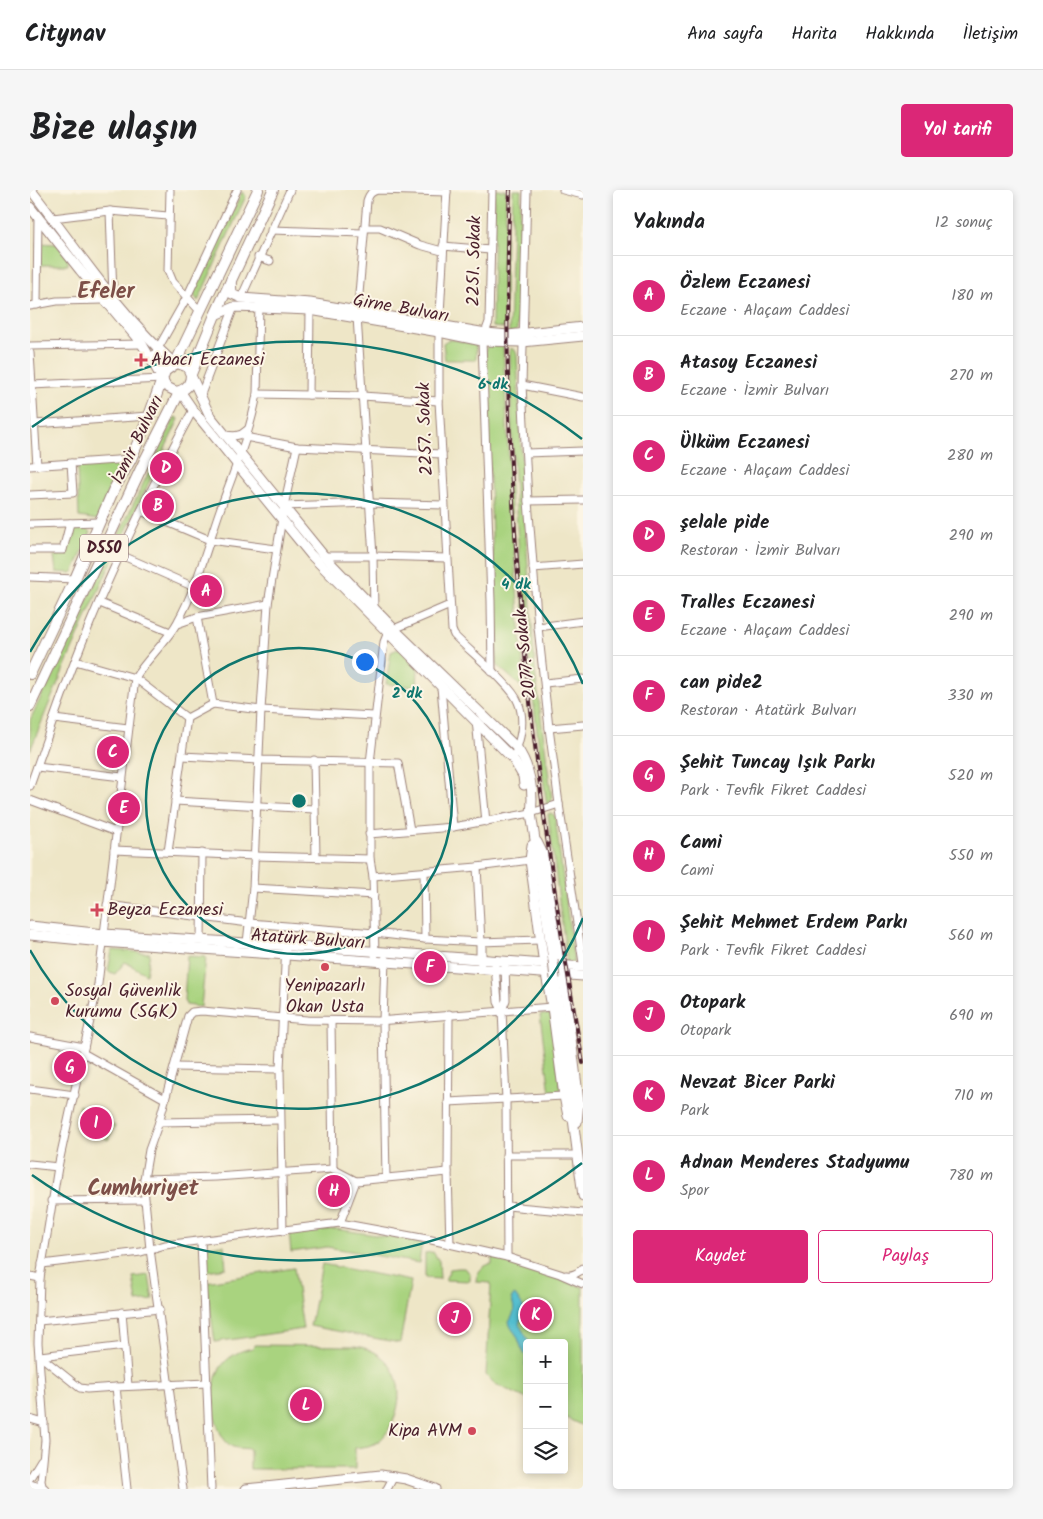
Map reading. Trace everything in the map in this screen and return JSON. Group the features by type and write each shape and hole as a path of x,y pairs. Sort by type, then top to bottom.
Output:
{"highway":[{"name":"İzmir Bulvarı","path":"32,668 75,579 113,491 131,459 164,378 165,370 175,364 252,195 258,190"},
{"name":"İzmir Bulvarı","path":"30,706 144,462 180,391 188,387 190,383 191,374 215,315 273,190"}],"main road":[{"path":"35,192 142,344 164,378 167,387 171,390 180,391 193,410 284,506 324,556 441,687 512,758 523,776 527,803 531,813 553,960 560,973"},
{"path":"30,207 89,281 109,298 157,348 175,364 183,365 189,370 210,416 282,518 311,555 374,612"},
{"path":"231,279 232,294 241,298"},
{"name":"Girne Bulvarı","path":"241,298 259,303 357,314"},
{"name":"Girne Bulvarı","path":"215,315 234,307 259,303 310,303 357,314 484,337 508,334 523,338 583,336"},
{"name":"Girne Bulvarı","path":"523,338 583,328"},
{"path":"391,630 517,748 526,763 533,800 531,813"},
{"path":"534,835 530,860 540,940 552,1007 567,1114 575,1129"},
{"path":"534,835 543,854 560,973 583,1196"},
{"name":"Atatürk Bulvarı","path":"30,926 103,938 380,956 495,966"},
{"name":"Atatürk Bulvarı","path":"30,935 201,940 247,943 285,950"},
{"path":"481,942 481,961"},
{"path":"380,956 481,961 495,966 545,969 583,976"},
{"path":"560,973 583,967"},
{"path":"281,1489 331,1485 381,1476 421,1489"},
{"path":"393,1479 406,1479 435,1489"},
{"path":"30,1485 43,1489"},
{"path":"246,1489 331,1485"}],"street":[{"path":"170,190 168,270 173,282 200,311"},
{"path":"152,359 187,297 237,190"},
{"path":"241,298 270,230 290,190"},
{"path":"374,612 370,503 357,314 363,230 368,196 372,192 386,190 447,191"},
{"name":"2251. Sokak","path":"492,190 489,322 484,337 492,672"},
{"name":"2077. Sokak","path":"527,190 522,385 528,501 538,627 549,728 583,963"},
{"path":"562,190 583,194"},
{"name":"2257. Sokak","path":"447,191 442,249 439,328 439,402 452,630 454,635 475,657 514,694 518,702 522,717 522,732 512,758"},
{"path":"53,218 110,211 168,216"},
{"path":"38,216 33,305 57,301 109,298 110,211"},
{"path":"270,230 363,230 380,228 420,244 442,249 490,250"},
{"path":"258,257 270,261"},
{"path":"87,300 90,294 89,281"},
{"path":"43,1489 41,1481 45,1440 38,1343 40,1278 51,1201 98,984 135,678 142,666 177,624 184,610 194,587 246,434 257,394 259,303"},
{"path":"200,396 234,307"},
{"path":"309,395 310,310"},
{"path":"30,346 142,344"},
{"path":"30,353 34,466 131,459"},
{"path":"31,385 164,378"},
{"path":"522,385 583,396"},
{"path":"257,394 362,396 439,402"},
{"path":"30,786 75,661 100,603 166,460 193,410"},
{"path":"34,424 149,416"},
{"path":"225,435 237,436 246,434 297,447 442,454"},
{"path":"247,943 255,856 261,710 268,604 276,549 297,447"},
{"path":"526,453 583,450"},
{"path":"30,495 73,492 71,463"},
{"path":"528,501 583,500"},
{"path":"284,506 370,503 444,505"},
{"path":"141,512 210,540 276,549"},
{"path":"30,524 99,522"},
{"path":"30,550 62,550 70,523"},
{"path":"311,555 447,558"},
{"path":"121,556 194,587"},
{"path":"533,568 583,564"},
{"path":"30,577 75,579"},
{"path":"100,603 170,632"},
{"path":"177,624 197,618 268,604"},
{"path":"386,1178 384,1021 380,956 374,933 374,895 369,834 370,762 374,716 384,642 391,630 450,606"},
{"path":"184,610 197,618 212,704"},
{"path":"538,627 583,621"},
{"path":"75,661 135,678 187,718"},
{"path":"545,683 583,679"},
{"path":"441,687 453,827"},
{"path":"187,718 212,704 261,710 374,716"},
{"path":"168,852 187,718"},
{"path":"54,719 128,728"},
{"path":"476,720 486,822"},
{"path":"549,728 583,725"},
{"path":"182,756 259,760 398,763 410,830"},
{"path":"314,760 316,857"},
{"path":"37,767 122,777"},
{"path":"30,800 116,832"},
{"path":"175,801 314,809"},
{"path":"369,834 453,827 486,822 531,813 559,804"},
{"path":"114,850 370,859"},
{"path":"201,940 202,853"},
{"path":"373,876 477,868 530,860"},
{"path":"477,868 481,942"},
{"path":"424,872 425,939"},
{"path":"253,888 374,895"},
{"path":"108,905 249,923 425,939 481,942 540,940"},
{"path":"283,1231 280,1069 285,950"},
{"path":"495,966 498,1002 502,1010 506,1100 507,1257"},
{"path":"502,1010 506,1000 505,967"},
{"path":"183,1489 160,1309 150,1248 144,1179 149,1150 159,1122 188,1016 192,1012 202,1010 282,1018 384,1021 449,1014 552,1007"},
{"path":"449,1014 448,1172 450,1244"},
{"path":"331,1020 333,1169"},
{"path":"30,1037 84,1050 165,1098"},
{"path":"175,1067 280,1069"},
{"path":"30,1089 75,1095"},
{"path":"448,1102 564,1096"},
{"path":"159,1122 280,1120"},
{"path":"506,1155 578,1155"},
{"path":"30,1164 58,1167"},
{"path":"144,1179 216,1177 333,1169 356,1181 448,1172"},
{"path":"340,1224 356,1181"},
{"path":"51,1201 145,1200"},
{"path":"507,1206 583,1213"},
{"path":"42,1264 141,1252 161,1245 340,1224 450,1244 507,1257 560,1274 583,1284"},
{"path":"201,1241 211,1489"},
{"path":"570,1276 583,1268"},
{"path":"560,1274 583,1278"},
{"path":"30,1276 40,1278"},
{"path":"39,1321 160,1309"},
{"path":"122,1312 128,1386"},
{"path":"40,1356 125,1346"},
{"path":"40,1356 80,1388 207,1382"},
{"path":"116,1387 127,1489"},
{"path":"30,1419 44,1423"},
{"path":"30,1478 43,1457"},
{"path":"386,1489 393,1479"}],"green space":[{"path":"494,190 506,190 505,328 492,327"},
{"path":"513,190 521,190 517,331 509,333"},
{"path":"242,192 246,196 198,301 193,294"},
{"path":"38,243 57,244 68,258 68,265 38,265"},
{"path":"449,339 476,344 476,360 445,360 443,343"},
{"path":"499,343 503,346 512,525 525,690 497,665 485,352 487,345"},
{"path":"510,348 515,350 517,355 523,495 536,680 552,799 549,807 547,807 539,750 521,578 513,463"},
{"path":"175,417 179,419 83,625 30,751 30,720"},
{"path":"122,463 98,520 79,517 77,465"},
{"path":"74,528 85,528 91,532 74,571 71,573 56,572 54,556 64,552"},
{"path":"398,649 418,668 417,687 386,684 391,652"},
{"path":"551,813 555,816 574,963 567,963 548,814"},
{"path":"112,950 150,953 146,974 125,962 115,974 108,971"},
{"path":"187,956 206,957 201,1007 186,1005 184,1000"},
{"path":"551,1014 561,1092 550,1093 540,1015"},
{"path":"68,1050 78,1052 79,1056 73,1081 60,1078"},
{"path":"79,1105 115,1126 108,1140 76,1120"},
{"path":"336,1229 422,1242 419,1263 327,1247 291,1252 289,1233"},
{"path":"224,1245 226,1268 206,1271 206,1246"},
{"path":"433,1252 439,1261 440,1279 425,1278 425,1253"},
{"path":"492,1257 583,1287 583,1426 568,1419 568,1339 523,1339 523,1397 495,1384 486,1375 491,1283 476,1282 477,1275 481,1270 492,1264"},
{"path":"322,1264 411,1281 400,1343 310,1326"},
{"path":"294,1268 303,1329 215,1342 206,1282"},
{"path":"464,1268 470,1273 470,1281 445,1280 450,1269"},
{"path":"149,1275 153,1300 137,1302 133,1277"},
{"path":"254,1345 355,1346 368,1349 380,1355 388,1363 398,1384 397,1409 390,1428 380,1440 372,1445 355,1448 355,1469 250,1469 250,1449 233,1447 225,1440 216,1421 214,1410 213,1399 216,1378 222,1365 229,1358 238,1352 253,1348"}],"water":[{"path":"515,1295 526,1311 519,1324 528,1339 523,1339 523,1351 509,1322 514,1310 511,1298"}],"railway":[{"path":"510,190 507,299 509,409 514,518 523,628 534,738 548,847 583,1063"}],"place":[{"name":"Abacı Eczanesi","path":"141,360"},
{"name":"şelale pide","path":"166,468"},
{"name":"Atasoy Eczanesi","path":"158,506"},
{"name":"Özlem Eczanesi","path":"206,591"},
{"name":"Ülküm Eczanesi","path":"113,752"},
{"name":"Tralles Eczanesi","path":"124,808"},
{"name":"Beyza Eczanesi","path":"97,910"},
{"name":"Yenipazarlı Okan Usta","path":"325,967"},
{"name":"can pide2","path":"430,967"},
{"name":"Sosyal Güvenlik Kurumu (SGK)","path":"55,1001"},
{"name":"Şehit Tuncay Işık Parkı","path":"70,1067"},
{"name":"Şehit Mehmet Erdem Parkı","path":"96,1123"},
{"name":"Cami","path":"334,1191"},
{"name":"Nevzat Bicer Parki","path":"536,1315"},
{"name":"Otopark","path":"455,1318"},
{"name":"Adnan Menderes Stadyumu","path":"306,1405"},
{"name":"Kipa AVM","path":"472,1431"}],"district":[{"name":"Efeler","path":"106,292"},
{"name":"Cumhuriyet","path":"143,1189"}]}
